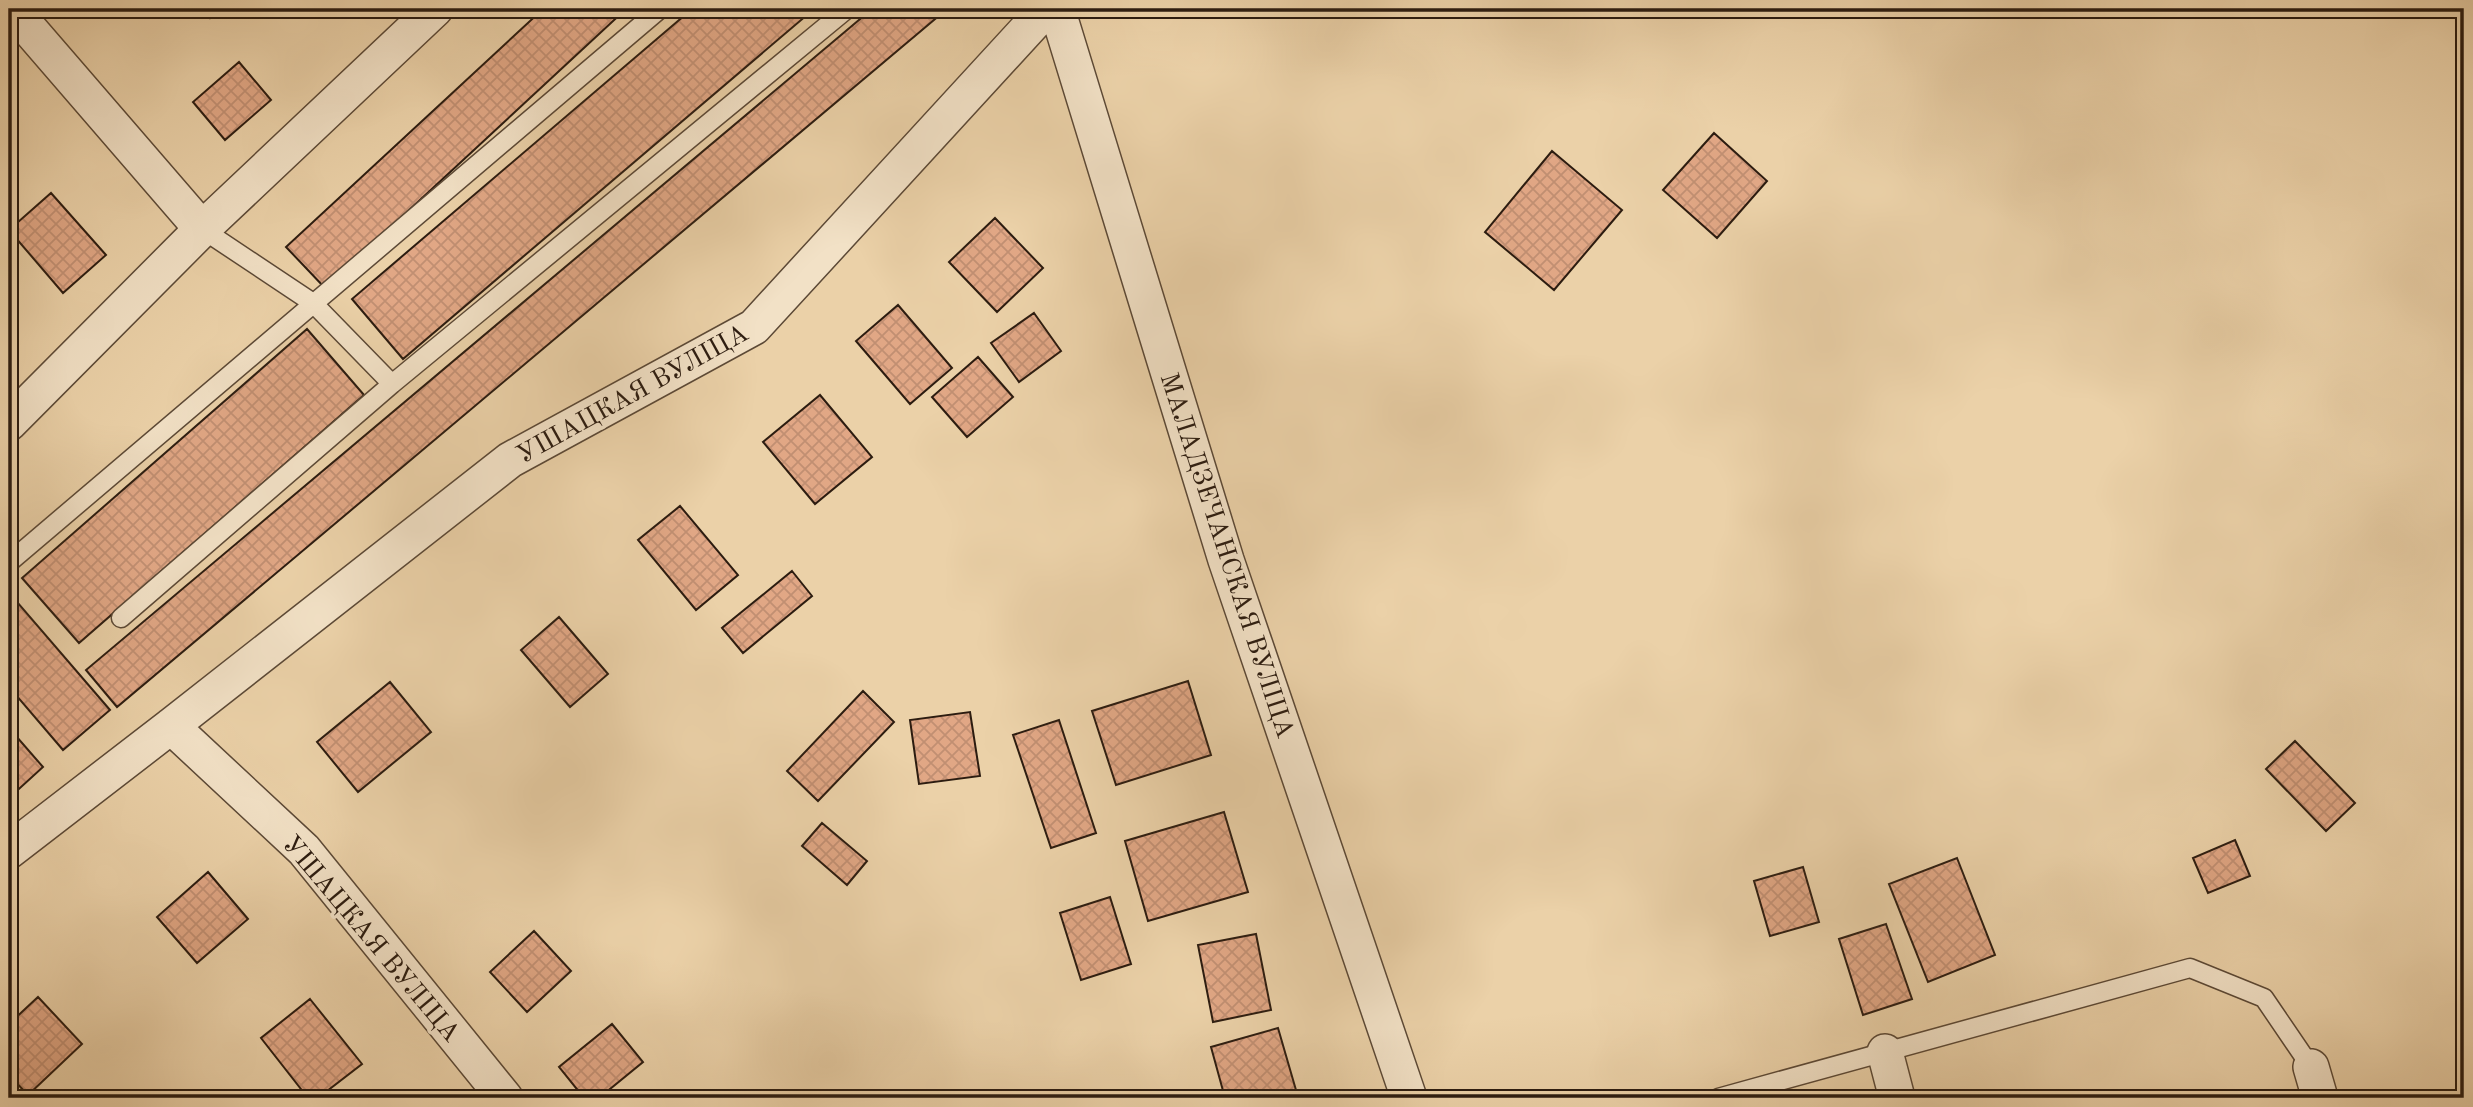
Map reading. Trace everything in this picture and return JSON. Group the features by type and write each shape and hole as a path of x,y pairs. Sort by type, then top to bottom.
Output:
{"street":[{"path":"12,9 202,229"},
{"path":"9,423 202,229 435,9"},
{"name":"УШАЦКАЯ ВУЛІЦА","path":"9,851 510,460 754,327 1046,9"},
{"name":"МАЛАДЗЕЧАНСКАЯ ВУЛІЦА","path":"1057,9 1226,560 1409,1098"},
{"name":"УШАЦКАЯ ВУЛІЦА","path":"171,726 304,850 505,1098"},
{"path":"1885,1052 1898,1098"}],"lane":[{"path":"12,560 660,9"},
{"path":"121,618 392,384 847,9"},
{"path":"202,229 313,303 392,384"},
{"path":"1718,1098 2190,968 2264,999 2316,1083"}],"building":[{"path":"202,9 220,9 210,18"},
{"path":"543,9 626,9 325,288 286,247"},
{"path":"692,9 814,9 403,359 352,299"},
{"path":"872,9 947,9 117,707 86,670"},
{"path":"239,62 271,100 225,140 193,102"},
{"path":"1714,133 1767,181 1717,238 1663,190"},
{"path":"1552,151 1622,210 1554,290 1485,232"},
{"path":"51,193 106,255 63,293 9,230"},
{"path":"995,218 1043,268 997,312 949,262"},
{"path":"898,305 952,368 910,404 856,341"},
{"path":"1034,313 1061,351 1019,382 991,343"},
{"path":"307,329 364,395 79,643 22,578"},
{"path":"978,357 1013,397 967,437 932,397"},
{"path":"820,395 872,457 815,504 763,442"},
{"path":"680,506 738,575 696,610 638,540"},
{"path":"792,571 812,596 743,653 722,628"},
{"path":"9,600 14,606 18,603 110,710 63,750 9,687"},
{"path":"559,617 608,674 570,707 521,650"},
{"path":"1188,681 1211,755 1116,785 1092,711"},
{"path":"390,682 431,732 358,792 317,742"},
{"path":"863,691 894,722 818,801 787,771"},
{"path":"970,712 980,776 919,784 910,720"},
{"path":"1059,720 1096,833 1051,848 1013,735"},
{"path":"9,728 43,767 9,798"},
{"path":"2295,741 2355,803 2326,831 2266,769"},
{"path":"1224,812 1248,892 1148,921 1125,841"},
{"path":"822,823 867,861 847,885 802,846"},
{"path":"2235,840 2250,876 2208,893 2193,858"},
{"path":"1957,858 1995,955 1928,982 1889,884"},
{"path":"1803,867 1819,922 1770,936 1754,881"},
{"path":"208,872 248,919 197,963 157,917"},
{"path":"1110,897 1131,964 1081,980 1060,913"},
{"path":"1886,924 1912,999 1863,1015 1839,939"},
{"path":"534,931 571,971 527,1012 490,972"},
{"path":"1256,934 1271,1010 1213,1022 1198,945"},
{"path":"38,997 82,1044 28,1095 9,1075 9,1024"},
{"path":"310,999 362,1064 318,1098 308,1098 261,1038"},
{"path":"612,1024 643,1062 599,1098 584,1098 559,1067"},
{"path":"1278,1028 1298,1097 1225,1098 1211,1047"}]}
